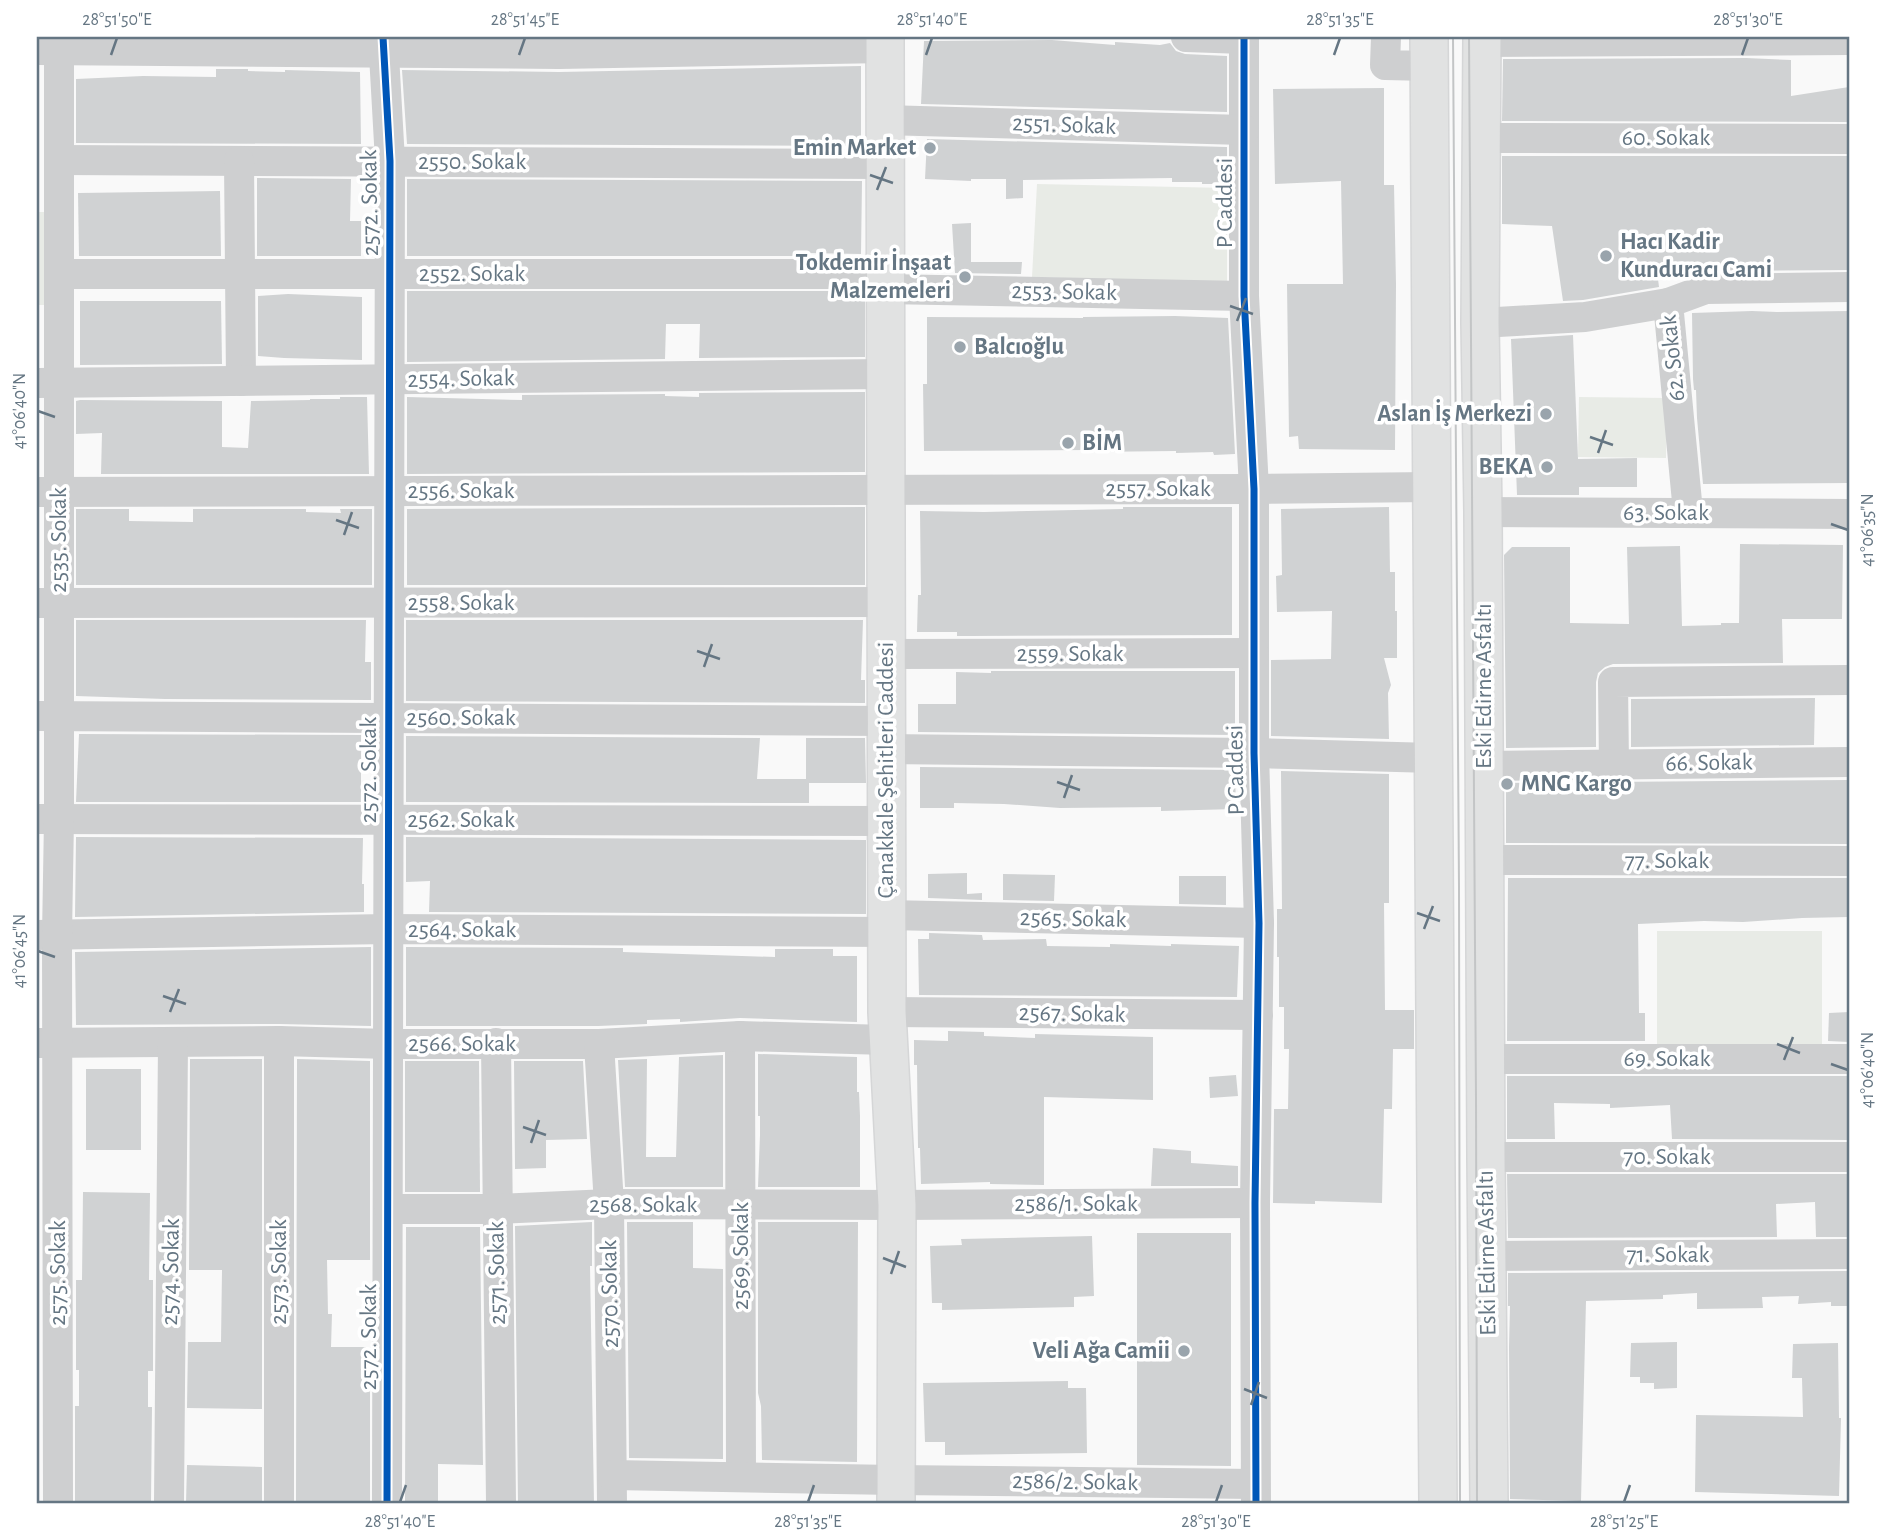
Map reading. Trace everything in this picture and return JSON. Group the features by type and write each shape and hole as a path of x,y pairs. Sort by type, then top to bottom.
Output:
{"main road":[{"name":"Eski Edirne Asfaltı","path":"1482,39 1480,323 1489,1503"},
{"name":"Çanakkale Şehitleri Caddesi","path":"885,42 887,1026 897,1205 896,1492"},
{"name":"Eski Edirne Asfaltı","path":"1429,51 1438,1503"}],"street":[{"path":"1186,37 1244,38"},
{"path":"1386,37 1385,65 1429,51"},
{"name":"P Caddesi","path":"1244,38 1244,296 1254,489 1254,753 1259,923 1255,1494"},
{"path":"1482,39 1849,40"},
{"path":"51,46 885,42"},
{"name":"2572. Sokak","path":"383,45 390,161 387,1503"},
{"name":"2535. Sokak","path":"47,1043 48,316 59,274 48,190 59,160 51,46"},
{"name":"2551. Sokak","path":"884,120 1244,130"},
{"name":"60. Sokak","path":"1482,138 1849,139"},
{"name":"2550. Sokak","path":"59,160 884,163"},
{"path":"239,161 241,381"},
{"name":"2552. Sokak","path":"59,274 390,274 885,281"},
{"name":"2553. Sokak","path":"885,281 1244,296"},
{"name":"62. Sokak","path":"1688,512 1668,303 1706,289 1849,287"},
{"path":"1480,323 1585,317 1668,303"},
{"name":"2554. Sokak","path":"48,383 885,374"},
{"name":"2557. Sokak","path":"885,490 1431,487"},
{"name":"2556. Sokak","path":"48,492 885,490"},
{"name":"63. Sokak","path":"1483,512 1849,514"},
{"name":"2558. Sokak","path":"48,603 886,602"},
{"name":"2559. Sokak","path":"886,654 1254,653"},
{"path":"1614,765 1613,682 1849,680"},
{"name":"2560. Sokak","path":"48,716 389,718 1433,758"},
{"name":"66. Sokak","path":"1484,766 1849,762"},
{"name":"2562. Sokak","path":"48,819 886,821"},
{"name":"77. Sokak","path":"1485,860 1849,862"},
{"name":"2565. Sokak","path":"887,923 1259,923"},
{"name":"2564. Sokak","path":"47,935 887,923"},
{"name":"2567. Sokak","path":"887,1026 1258,1015"},
{"name":"2566. Sokak","path":"47,1043 279,1041 598,1044 887,1026"},
{"name":"2569. Sokak","path":"740,1036 741,1476"},
{"name":"2573. Sokak","path":"279,1041 279,1503"},
{"name":"2574. Sokak","path":"169,1503 173,1042"},
{"name":"2575. Sokak","path":"47,1043 58,1503"},
{"name":"2571. Sokak","path":"496,1043 501,1503"},
{"name":"2570. Sokak","path":"598,1044 609,1204 612,1489"},
{"name":"69. Sokak","path":"1485,1059 1849,1059"},
{"name":"70. Sokak","path":"1486,1157 1849,1157"},
{"name":"2586/1. Sokak","path":"897,1205 1255,1203"},
{"name":"2568. Sokak","path":"389,1209 496,1209 609,1204 897,1205"},
{"name":"71. Sokak","path":"1487,1256 1849,1254"},
{"name":"2586/2. Sokak","path":"612,1489 667,1477 741,1476 896,1492 1255,1494"}],"shaded area":[{"path":"1037,184 1227,188 1227,283 1032,277"},
{"path":"37,212 53,212 55,305 37,305"},
{"path":"1579,397 1667,398 1666,458 1578,457"},
{"path":"1657,931 1822,931 1822,1047 1657,1046"},
{"path":"622,1500 859,1502 859,1503 622,1503"}],"building":[{"path":"1052,40 1115,45 1115,42 1160,45 1170,43 1176,51 1185,54 1227,56 1227,112 921,104 924,41"},
{"path":"1503,59 1791,60 1791,96 1849,87 1849,122 1502,121"},
{"path":"861,66 861,146 407,144 402,70 559,72"},
{"path":"216,69 360,72 361,144 76,143 76,79 216,77"},
{"path":"1384,88 1384,185 1394,185 1395,450 1299,449 1298,436 1289,437 1287,284 1343,284 1341,181 1275,184 1273,89"},
{"path":"927,139 1227,147 1227,184 1172,182 1172,178 1023,180 1023,198 1006,199 1006,179 925,179"},
{"path":"1502,156 1849,156 1849,270 1698,273 1657,271 1659,287 1563,301 1552,226 1502,224"},
{"path":"257,178 351,179 350,221 361,221 361,256 257,256"},
{"path":"407,179 862,181 861,254 407,256"},
{"path":"220,191 221,256 79,256 78,193"},
{"path":"971,223 971,262 1022,262 1021,274 955,273 952,224"},
{"path":"407,291 865,291 865,357 699,358 700,324 666,324 665,359 407,362"},
{"path":"288,294 362,297 362,360 258,356 258,296"},
{"path":"80,301 221,301 222,364 80,365"},
{"path":"1849,311 1849,483 1703,484 1693,379 1692,313"},
{"path":"927,317 1228,318 1235,454 1087,450 924,451 923,384 927,384"},
{"path":"1573,335 1578,459 1637,458 1637,487 1579,487 1579,495 1517,495 1511,339"},
{"path":"865,392 865,472 407,474 407,397 522,400 522,395 665,394 699,397 699,393"},
{"path":"367,397 369,474 101,474 102,433 76,434 76,401 80,400 222,401 222,447 248,448 251,401"},
{"path":"865,507 865,585 407,585 407,509"},
{"path":"1123,507 1232,507 1232,635 957,636 957,632 917,632 918,595 921,595 920,511 984,512"},
{"path":"1389,507 1390,572 1395,572 1397,658 1384,658 1391,685 1388,693 1389,739 1271,736 1271,660 1331,659 1332,611 1277,612 1276,576 1282,575 1281,509"},
{"path":"76,509 129,509 129,521 193,522 193,509 306,509 306,512 341,513 340,509 372,509 372,585 76,585"},
{"path":"1740,544 1843,545 1842,619 1782,619 1783,663 1613,664 1605,667 1598,673 1596,682 1596,747 1506,748 1504,555 1512,547 1570,547 1570,623 1629,624 1627,547 1680,546 1682,626 1739,623"},
{"path":"76,620 366,620 365,662 371,662 371,700 76,696"},
{"path":"406,620 863,620 861,680 865,680 865,703 406,701"},
{"path":"1235,671 1235,735 918,732 918,704 956,704 956,672"},
{"path":"1815,698 1814,745 1631,747 1631,699"},
{"path":"79,734 361,735 361,802 76,802"},
{"path":"406,736 760,738 757,779 806,779 806,738 865,738 866,783 809,783 809,803 406,802"},
{"path":"920,767 1235,770 1236,809 1161,811 1161,807 1060,808 954,803 954,808 920,808"},
{"path":"1281,771 1389,774 1389,903 1384,903 1385,1010 1414,1010 1414,1049 1393,1049 1392,1109 1384,1109 1382,1203 1273,1203 1274,1109 1288,1109 1289,1049 1284,1049 1284,1007 1279,1007 1277,957 1277,909 1282,909"},
{"path":"1849,780 1849,844 1506,843 1508,783"},
{"path":"76,837 363,838 364,912 75,917"},
{"path":"406,837 866,840 866,914 429,912 430,881 406,882"},
{"path":"967,873 967,894 982,893 982,900 928,898 928,874"},
{"path":"1003,874 1055,875 1054,901 1003,900"},
{"path":"1179,876 1226,876 1226,905 1179,904"},
{"path":"1508,878 1849,878 1849,917 1638,924 1639,1013 1645,1013 1645,1041 1507,1041"},
{"path":"929,933 982,935 983,940 1046,939 1047,946 1239,946 1237,997 919,995 918,939 929,939"},
{"path":"371,947 371,1026 76,1025 75,952"},
{"path":"406,947 623,948 623,952 775,957 775,949 833,949 833,956 857,956 857,1022 740,1018 680,1022 680,1019 647,1020 647,1024 598,1026 406,1026"},
{"path":"1849,1012 1849,1042 1828,1041 1829,1013"},
{"path":"948,1031 1035,1038 1035,1034 1153,1037 1153,1100 1044,1097 1044,1185 990,1182 921,1184 914,1040 948,1041"},
{"path":"758,1054 857,1057 860,1187 758,1187"},
{"path":"723,1055 723,1187 625,1187 618,1060 647,1059 646,1157 676,1157 679,1057"},
{"path":"190,1059 262,1059 262,1409 187,1408 188,1342 221,1342 222,1270 189,1270"},
{"path":"297,1059 370,1061 370,1260 327,1260 328,1314 332,1314 331,1347 366,1347 366,1379 370,1379 370,1503 296,1503"},
{"path":"405,1061 479,1061 480,1192 405,1192"},
{"path":"514,1061 583,1061 587,1139 546,1140 546,1168 515,1169"},
{"path":"86,1069 141,1069 141,1150 86,1150"},
{"path":"1236,1075 1238,1096 1210,1098 1209,1077"},
{"path":"1507,1076 1849,1076 1849,1140 1672,1139 1670,1105 1610,1108 1610,1104 1554,1103 1555,1139 1507,1139"},
{"path":"1153,1148 1191,1151 1191,1163 1238,1166 1238,1186 1151,1186"},
{"path":"1507,1174 1849,1174 1849,1237 1816,1237 1815,1202 1776,1204 1777,1237 1508,1238"},
{"path":"83,1192 150,1193 149,1280 153,1280 153,1371 148,1371 148,1407 152,1407 151,1502 75,1503 75,1406 79,1406 79,1370 76,1370 76,1280 82,1280"},
{"path":"592,1222 590,1266 594,1503 518,1503 515,1226"},
{"path":"627,1222 693,1222 693,1268 723,1269 723,1459 629,1458"},
{"path":"758,1222 858,1222 857,1462 762,1460 761,1406 758,1393"},
{"path":"406,1227 480,1227 483,1465 438,1464 438,1501 405,1501"},
{"name":"Veli Ağa Camii","path":"1137,1233 1231,1233 1231,1466 1137,1465"},
{"path":"1092,1236 1094,1296 1074,1297 1074,1307 942,1310 942,1303 932,1303 930,1246 962,1245 961,1239"},
{"path":"1849,1271 1849,1306 1831,1306 1831,1302 1798,1304 1799,1296 1762,1297 1763,1308 1697,1309 1697,1293 1663,1295 1663,1299 1586,1301 1581,1501 1510,1499 1508,1273"},
{"path":"1677,1342 1677,1388 1654,1389 1654,1383 1640,1383 1640,1377 1630,1377 1631,1343"},
{"path":"1838,1343 1841,1418 1839,1496 1695,1492 1696,1415 1803,1417 1802,1378 1792,1378 1793,1344"},
{"path":"1068,1381 1068,1388 1086,1388 1087,1453 945,1455 945,1442 925,1442 923,1383"},
{"path":"187,1465 262,1467 262,1503 186,1503"}],"tram line":[{"path":"1453,37 1460,1503"},
{"path":"1469,37 1477,1503"}],"cycle path":[{"path":"383,37 390,161 387,1503"},
{"path":"1244,37 1244,296 1254,489 1254,753 1259,923 1255,1203 1256,1503"}],"place":[{"name":"Emin Market","path":"930,148"},
{"name":"Hacı Kadir Kunduracı Cami","path":"1606,256"},
{"name":"Tokdemir İnşaat Malzemeleri","path":"965,277"},
{"name":"Balcıoğlu","path":"960,347"},
{"name":"Aslan İş Merkezi","path":"1546,414"},
{"name":"BİM","path":"1068,443"},
{"name":"BEKA","path":"1547,467"},
{"name":"MNG Kargo","path":"1507,784"},
{"name":"Veli Ağa Camii","path":"1184,1351"}]}
